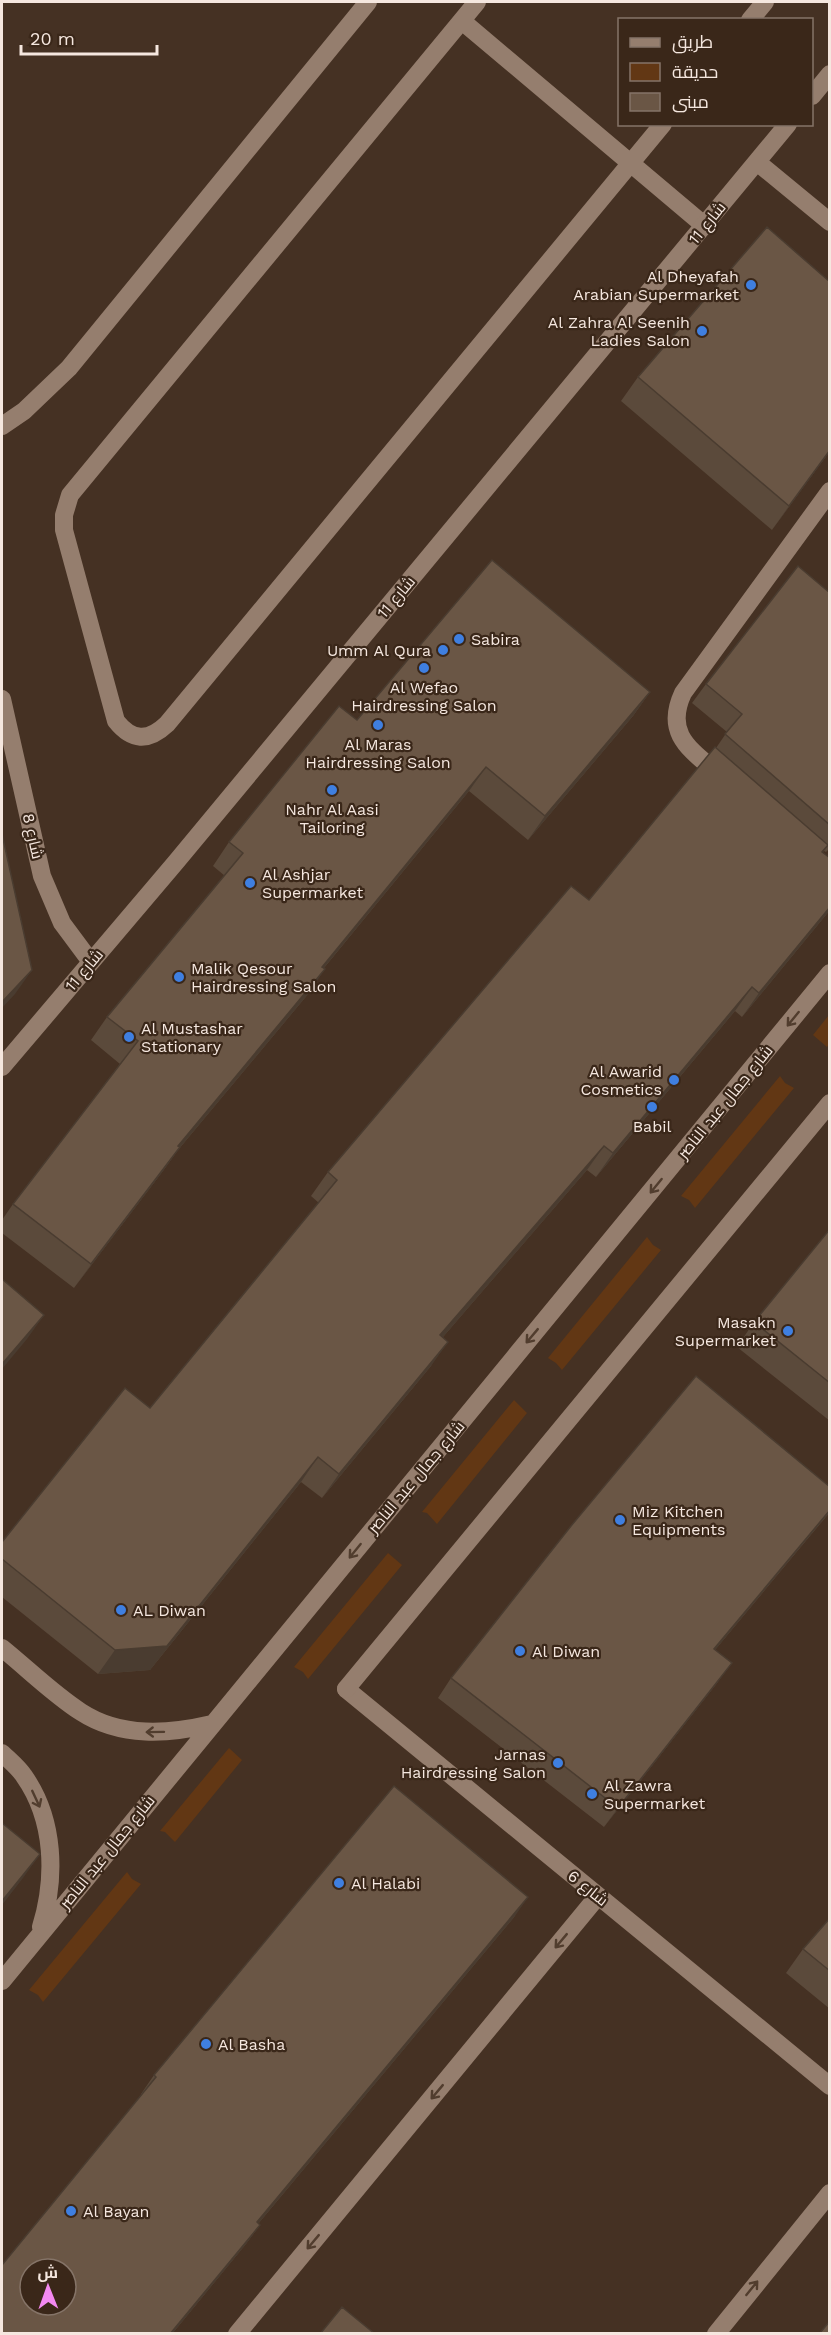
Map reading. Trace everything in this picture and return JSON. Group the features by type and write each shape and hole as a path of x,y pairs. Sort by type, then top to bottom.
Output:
{"street":[{"path":"2,426 24,411 69,368 369,2"},
{"path":"477,2 70,495 64,515 64,530 116,721 124,731 134,736 147,737 158,732 166,724 661,126"},
{"path":"752,18 765,2"},
{"path":"462,21 705,226"},
{"path":"813,95 830,74"},
{"name":"شارع 11","path":"2,1067 786,126"},
{"path":"757,162 830,222"},
{"path":"731,785 686,746 678,734 675,720 676,706 682,693 830,491"},
{"name":"شارع 8","path":"2,699 42,876 62,923 91,962"},
{"name":"شارع جمال عبد الناصر","path":"2,1981 830,973"},
{"name":"شارع 6","path":"830,1103 346,1689 830,2086"},
{"path":"2,1648 82,1713 111,1725 144,1732 179,1732 212,1724"},
{"path":"2,1753 24,1775 39,1806 49,1837 51,1871 48,1904 38,1936"},
{"path":"237,2334 598,1896"},
{"path":"716,2334 830,2193"}],"green space":[{"path":"829,1015 829,1044 827,1047 813,1035"},
{"path":"780,1076 785,1083 794,1088 695,1208 689,1200 681,1196"},
{"path":"647,1237 661,1250 562,1370 548,1358"},
{"path":"514,1400 527,1413 437,1524 427,1513 422,1512"},
{"path":"388,1553 402,1565 308,1679 303,1672 294,1667"},
{"path":"229,1748 242,1760 175,1842 165,1832 160,1831"},
{"path":"127,1872 132,1879 141,1884 43,2002 38,1995 29,1990"}],"building":[{"path":"767,227 830,282 830,450 789,506 638,377"},
{"path":"492,560 650,692 545,816 486,767 322,967 325,969 178,1146 180,1147 91,1264 13,1204 138,1041 107,1017 243,853 229,842 339,706 357,720"},
{"path":"798,566 830,593 830,825 725,734 742,714 706,684"},
{"path":"715,747 828,845 822,852 830,858 830,907 759,993 752,987 613,1153 604,1146 440,1335 448,1342 339,1474 318,1457 167,1646 115,1650 2,1559 2,1542 125,1388 150,1408 337,1180 328,1172 571,886 589,900"},
{"path":"2,834 32,970 2,1002"},
{"path":"830,1229 830,1383 754,1322"},
{"path":"2,1279 44,1315 2,1364"},
{"path":"696,1376 830,1487 830,1510 714,1649 732,1663 618,1808 451,1678 571,1526"},
{"path":"394,1786 528,1897 257,2222 260,2225 170,2334 2,2334 2,2265 156,2077 154,2075"},
{"path":"2,1823 40,1854 2,1901"},
{"path":"830,1918 830,1971 803,1949"},
{"path":"342,2307 375,2334 320,2334"},
{"path":"830,2321 830,2334 819,2334"}],"place":[{"name":"Al Dheyafah Arabian Supermarket","path":"751,285"},
{"name":"Al Zahra Al Seenih Ladies Salon","path":"702,331"},
{"name":"Sabira","path":"459,639"},
{"name":"Umm Al Qura","path":"443,650"},
{"name":"Al Wefao Hairdressing Salon","path":"424,668"},
{"name":"Al Maras Hairdressing Salon","path":"378,725"},
{"name":"Nahr Al Aasi Tailoring","path":"332,790"},
{"name":"Al Ashjar Supermarket","path":"250,883"},
{"name":"Malik Qesour Hairdressing Salon","path":"179,977"},
{"name":"Al Mustashar Stationary","path":"129,1037"},
{"name":"Al Awarid Cosmetics","path":"674,1080"},
{"name":"Babil","path":"652,1107"},
{"name":"Masakn Supermarket","path":"788,1331"},
{"name":"Miz Kitchen Equipments","path":"620,1520"},
{"name":"AL Diwan","path":"121,1610"},
{"name":"Al Diwan","path":"520,1651"},
{"name":"Jarnas Hairdressing Salon","path":"558,1763"},
{"name":"Al Zawra Supermarket","path":"592,1794"},
{"name":"Al Halabi","path":"339,1883"},
{"name":"Al Basha","path":"206,2044"},
{"name":"Al Bayan","path":"71,2211"}]}
